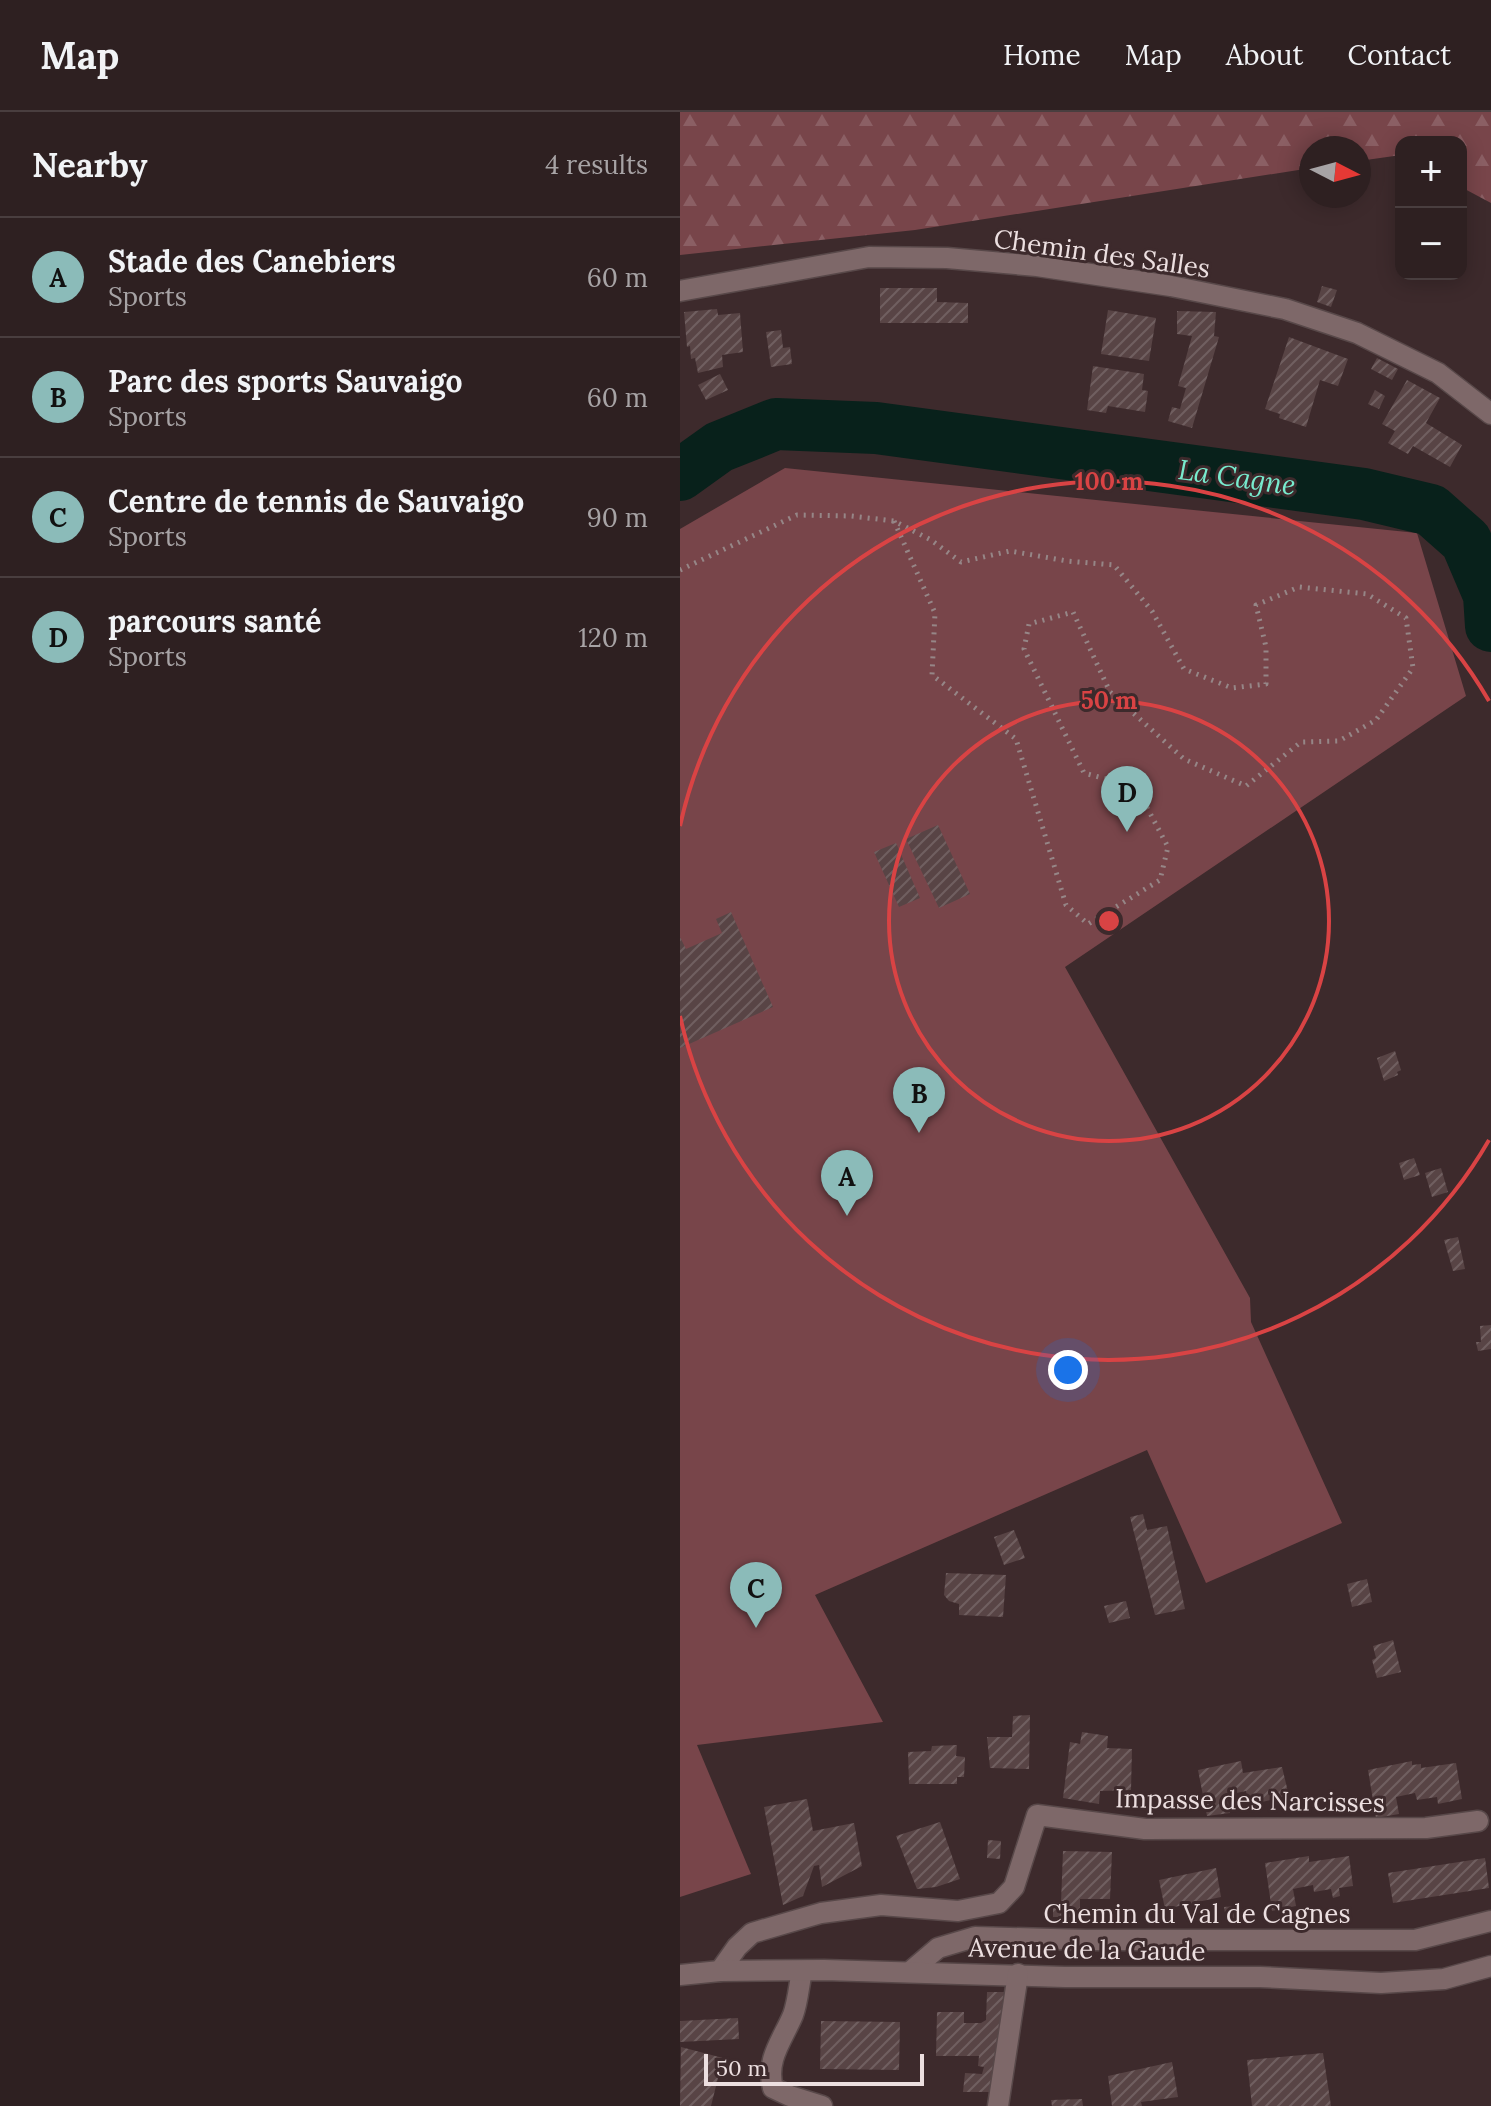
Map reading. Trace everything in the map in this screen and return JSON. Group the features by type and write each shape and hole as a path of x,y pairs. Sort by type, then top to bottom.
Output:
{"street":[{"name":"Chemin des Salles","path":"680,291 869,257 947,258 1037,266 1171,286 1285,309 1357,333 1438,373 1491,414"},
{"name":"Impasse des Narcisses","path":"720,1971 737,1947 752,1933 821,1913 881,1905 958,1911 999,1903 1014,1887 1037,1815 1145,1829 1426,1828 1478,1821"},
{"name":"Chemin du Val de Cagnes","path":"911,1971 938,1948 975,1937 1415,1940 1491,1921"},
{"name":"Avenue de la Gaude","path":"680,1975 720,1971 911,1971 1065,1977 1260,1977 1381,1983 1444,1979 1491,1966"},
{"path":"802,1971 794,2011 773,2056 770,2077 773,2088 822,2106"},
{"path":"998,2106 1018,1974"}],"path":[{"path":"680,570 797,515 894,521 931,540 961,562 1010,551 1114,565 1152,611 1184,669 1232,688 1266,684 1266,647 1256,605 1299,587 1367,594 1406,618 1413,668 1376,720 1339,741 1301,742 1246,786 1184,759 1110,692 1073,612 1029,624 1024,649 1084,773 1136,787 1168,847 1160,880 1088,924 1066,905 1016,739 932,675 935,613 894,521"}],"green space":[{"path":"680,112 1491,112 1491,203 1467,190 1467,136 1395,136 1395,156 1371,159 1371,136 1299,136 1299,170 915,230 680,255"},
{"path":"785,468 1417,533 1466,696 1065,967 1250,1298 1251,1322 1342,1523 1206,1583 1147,1450 815,1595 883,1722 697,1745 751,1874 680,1897 680,529"}],"building":[{"path":"1322,286 1337,290 1331,307 1317,302"},
{"path":"880,288 937,288 937,302 968,303 968,323 880,323"},
{"path":"717,309 718,315 740,313 743,352 722,355 723,367 698,373 695,358 691,359 690,346 687,347 684,312"},
{"path":"1108,310 1156,318 1149,361 1101,354"},
{"path":"1177,311 1216,312 1214,336 1219,337 1192,428 1168,421 1172,407 1180,409 1186,388 1178,386 1192,336 1177,334"},
{"path":"781,330 783,348 790,347 792,364 771,367 766,332"},
{"path":"1289,337 1348,359 1338,386 1320,380 1306,427 1279,418 1280,414 1265,409"},
{"path":"1377,358 1398,369 1392,380 1371,369"},
{"path":"1093,366 1144,374 1142,390 1148,391 1145,412 1108,406 1106,413 1087,410"},
{"path":"720,374 728,390 706,400 698,385"},
{"path":"1407,380 1440,398 1426,423 1462,445 1450,467 1413,446 1408,454 1388,443 1395,431 1382,424"},
{"path":"1375,390 1385,396 1379,409 1368,404"},
{"path":"938,825 970,894 939,908 906,839"},
{"path":"896,843 920,898 899,907 874,852"},
{"path":"731,912 773,1007 680,1048 680,937 686,949 722,933 716,919"},
{"path":"1395,1051 1401,1070 1397,1072 1398,1075 1384,1081 1377,1058"},
{"path":"1414,1158 1420,1175 1404,1180 1399,1163"},
{"path":"1441,1168 1448,1192 1432,1197 1425,1173"},
{"path":"1458,1237 1465,1269 1453,1271 1444,1240"},
{"path":"1491,1325 1491,1349 1478,1351 1476,1342 1481,1342 1480,1326"},
{"path":"1143,1514 1147,1530 1167,1526 1185,1609 1155,1615 1130,1517"},
{"path":"1014,1530 1025,1558 1004,1565 994,1537"},
{"path":"946,1573 1006,1575 1003,1617 959,1615 959,1604 949,1601 944,1595"},
{"path":"1367,1579 1372,1602 1352,1607 1347,1584"},
{"path":"1126,1601 1130,1618 1109,1623 1104,1606"},
{"path":"1393,1640 1401,1672 1377,1678 1372,1660 1376,1658 1373,1646"},
{"path":"1030,1715 1029,1769 990,1768 987,1737 1012,1737 1013,1716"},
{"path":"1082,1732 1108,1736 1107,1748 1132,1749 1131,1790 1100,1791 1099,1804 1063,1798 1070,1742 1080,1744"},
{"path":"957,1745 956,1756 965,1757 964,1777 957,1777 957,1784 909,1784 908,1752 931,1751 932,1746"},
{"path":"1241,1761 1243,1773 1282,1767 1289,1796 1248,1805 1246,1791 1227,1795 1230,1813 1207,1816 1198,1770"},
{"path":"1412,1761 1412,1765 1421,1764 1421,1768 1456,1763 1462,1799 1438,1804 1437,1797 1417,1800 1415,1793 1396,1797 1399,1814 1376,1818 1368,1770"},
{"path":"807,1799 813,1831 854,1823 862,1866 822,1887 819,1865 814,1866 803,1896 783,1905 764,1807"},
{"path":"940,1822 960,1879 917,1889 896,1836"},
{"path":"988,1840 1001,1841 1000,1859 987,1858"},
{"path":"1063,1851 1112,1852 1110,1899 1080,1899 1080,1917 1053,1917 1053,1903 1061,1903"},
{"path":"1309,1856 1309,1862 1349,1856 1353,1886 1339,1888 1340,1896 1333,1898 1331,1889 1314,1892 1313,1885 1293,1889 1296,1906 1272,1911 1265,1863"},
{"path":"1485,1858 1489,1888 1393,1903 1388,1873"},
{"path":"1216,1868 1221,1897 1165,1909 1159,1880"},
{"path":"1235,1906 1236,1910 1246,1909 1247,1920 1237,1922 1237,1918 1226,1919 1224,1907"},
{"path":"987,1992 1004,1992 990,2092 963,2092 965,2073 982,2074 984,2067 978,2066 979,2056 936,2056 937,2012 964,2012 964,2023 981,2023 986,2020"},
{"path":"738,2018 739,2039 680,2042 680,2021"},
{"path":"821,2021 900,2022 899,2070 820,2069"},
{"path":"681,2047 723,2058 711,2106 680,2106"},
{"path":"1323,2053 1331,2106 1252,2106 1247,2060"},
{"path":"1172,2062 1178,2097 1141,2102 1142,2106 1112,2106 1108,2076"},
{"path":"1082,2099 1083,2106 1052,2106 1051,2100"}],"waterway":[{"name":"La Cagne","path":"680,475 719,447 776,424 876,428 1364,494 1431,510 1466,541 1489,595 1491,626"}],"place":[{"name":"parcours santé","path":"1127,832"},
{"name":"Parc des sports Sauvaigo","path":"919,1133"},
{"name":"Stade des Canebiers","path":"847,1216"},
{"name":"Centre de tennis de Sauvaigo","path":"756,1628"}]}
